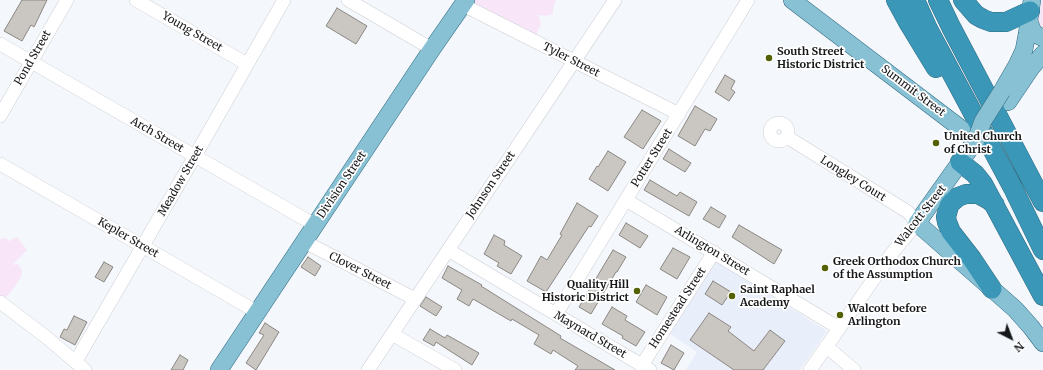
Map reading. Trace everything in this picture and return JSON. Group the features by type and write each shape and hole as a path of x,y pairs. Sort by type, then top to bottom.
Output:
{"highway":[{"path":"896,0 947,85 968,102"},
{"path":"915,0 928,29 1018,198 1043,250"},
{"path":"938,0 1043,202"},
{"path":"963,0 978,16 991,22 1006,22 1030,11"},
{"path":"960,162 970,169 979,179 995,205 1043,296"},
{"path":"992,289 972,259 950,232 946,216 951,203 958,197 966,194 978,194 984,196 995,205"}],"main road":[{"name":"Summit Street","path":"792,0 972,138"},
{"name":"Division Street","path":"219,370 464,3"},
{"path":"1030,11 1033,32 1036,36 1043,38"},
{"path":"1005,96 1026,42 1030,11"},
{"name":"Walcott Street","path":"917,223 960,162 972,138 983,121 1025,76 1043,54"},
{"path":"917,223 1015,309 1031,327 1043,344"},
{"path":"1015,309 1043,323"}],"street":[{"name":"Pond Street","path":"0,116 67,0"},
{"name":"Young Street","path":"136,0 247,64"},
{"name":"Meadow Street","path":"80,366 143,246 284,0"},
{"path":"348,0 432,49"},
{"name":"Johnson Street","path":"368,370 614,0"},
{"name":"Potter Street","path":"556,314 748,0"},
{"name":"Tyler Street","path":"464,3 574,62 679,114"},
{"name":"Arch Street","path":"0,44 315,226"},
{"name":"Longley Court","path":"787,137 908,212 917,223"},
{"name":"Kepler Street","path":"0,164 257,312"},
{"name":"Arlington Street","path":"626,200 839,328"},
{"name":"Walcott Street","path":"810,370 892,252 917,223"},
{"name":"Clover Street","path":"304,242 416,299"},
{"name":"Maynard Street","path":"448,250 646,368"},
{"name":"Homestead Street","path":"646,368 714,252"},
{"path":"0,302 80,366"},
{"path":"392,334 455,370"},
{"path":"826,346 854,370"}],"shaded area":[{"path":"461,0 556,0 553,14 546,16 538,15 541,24 533,42"},
{"path":"1029,0 1043,0 1043,34"},
{"path":"17,237 27,250 12,265 18,264 22,270 21,277 14,288 2,302 0,302 0,239 5,238 9,241"},
{"name":"Saint Raphael Academy","path":"715,261 827,331 800,370 686,370 697,352 670,334"}],"building":[{"path":"22,0 47,0 34,27 31,25 22,41 4,31"},
{"path":"337,8 367,26 356,44 326,26"},
{"path":"725,75 735,81 731,89 735,92 729,101 715,92"},
{"path":"695,106 717,119 710,131 705,129 695,146 678,136"},
{"path":"642,110 661,121 643,149 624,137"},
{"path":"669,149 691,163 685,172 663,159"},
{"path":"608,151 626,162 608,191 589,179"},
{"path":"650,180 677,196 680,192 697,202 689,216 644,190"},
{"path":"577,203 598,216 591,227 589,226 546,292 527,281 541,256 547,260 562,235 560,234"},
{"path":"711,207 726,216 719,228 703,219"},
{"path":"626,223 648,236 640,248 619,235"},
{"path":"739,225 782,250 774,264 732,237"},
{"path":"494,235 505,241 504,245 522,256 511,274 497,266 499,263 484,254"},
{"path":"673,248 690,257 677,279 660,269"},
{"path":"613,250 626,257 591,314 579,307"},
{"path":"308,257 321,266 315,276 301,267"},
{"path":"104,262 113,267 104,282 95,277"},
{"path":"448,266 482,285 481,286 561,336 560,338 615,370 575,370 578,366 553,350 551,354 534,344 539,335 473,299 469,306 457,299 462,290 442,278"},
{"path":"713,281 731,292 722,305 705,294"},
{"path":"646,285 667,297 657,315 636,302"},
{"path":"426,297 442,307 436,316 420,306"},
{"path":"612,307 627,316 625,320 645,332 636,346 622,338 623,336 602,324"},
{"path":"709,313 731,327 728,331 754,351 770,330 785,341 763,370 734,370 690,340"},
{"path":"74,316 87,322 75,345 60,337 64,329 67,330"},
{"path":"265,323 279,332 256,370 246,363 264,335 259,333"},
{"path":"430,329 445,338 447,335 479,353 472,365 436,342 434,346 423,340"},
{"path":"671,345 684,353 674,370 661,363"},
{"path":"180,355 188,360 183,370 171,370"}],"place":[{"name":"South Street Historic District","path":"769,58"},
{"name":"United Church of Christ","path":"936,143"},
{"name":"Greek Orthodox Church of the Assumption","path":"825,268"},
{"name":"Quality Hill Historic District","path":"637,291"},
{"name":"Saint Raphael Academy","path":"732,296"},
{"name":"Walcott before Arlington","path":"840,315"}]}
